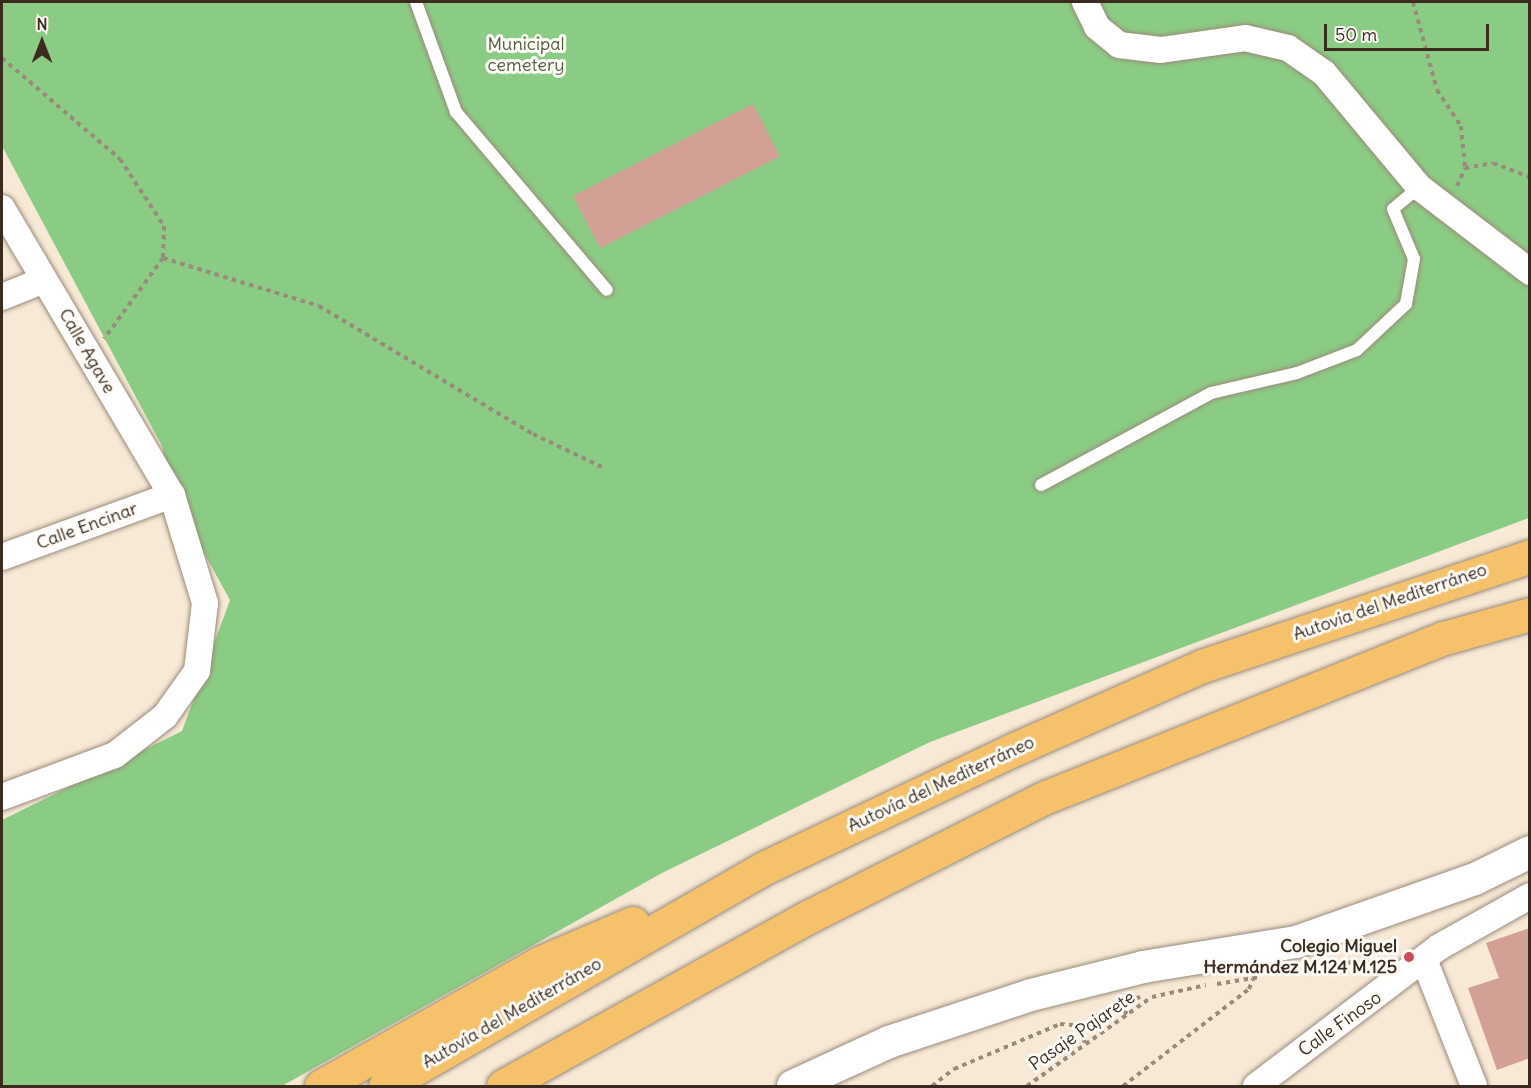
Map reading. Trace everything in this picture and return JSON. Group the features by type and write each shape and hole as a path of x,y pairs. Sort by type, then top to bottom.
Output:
{"highway":[{"name":"Autovía del Mediterráneo","path":"385,1086 764,868 1202,666 1530,556"},
{"path":"502,1086 808,917 1046,797 1444,638 1530,614"},
{"path":"321,1086 539,963 764,868"}],"street":[{"path":"1085,2 1097,27 1119,45 1161,50 1245,38 1288,48 1324,73 1419,187 1445,212 1530,272"},
{"name":"Calle Agave","path":"2,208 172,495 205,603 197,671 165,716 115,755 2,797"},
{"path":"2,297 44,280"},
{"name":"Calle Encinar","path":"2,557 172,495"},
{"path":"792,1086 900,1038 1031,995 1143,967 1296,942 1475,879 1530,852"},
{"name":"Calle Finoso","path":"1267,1083 1432,954 1530,896"},
{"path":"1432,954 1474,1086"}],"lane":[{"path":"416,2 456,112 607,290"},
{"path":"1041,485 1211,393 1297,373 1357,350 1406,304 1414,259 1394,209 1419,187"}],"path":[{"path":"1413,2 1437,90 1461,126 1465,168 1445,212"},
{"path":"2,58 120,159 164,226 163,258 90,356"},
{"path":"1465,168 1493,163 1530,175"},
{"path":"163,258 319,306 533,434 602,467"},
{"path":"1309,963 1367,960 1385,965 1401,979"},
{"path":"1127,1014 1123,1010 1095,1016 1146,995 1143,967"},
{"path":"1123,1086 1249,988 1254,979 1264,975"},
{"name":"Pasaje Pajarete","path":"1027,1086 1085,1042 1152,997 1254,979"},
{"path":"932,1086 954,1069 1060,1024 1073,1025 1085,1042"}],"green space":[{"name":"Municipal cemetery","path":"2,2 1529,2 1529,518 930,742 662,873 282,1086 2,1086 2,820 182,731 230,600 172,495 162,446 2,146"}],"building":[{"path":"753,104 780,157 600,248 573,196"},
{"path":"1530,928 1530,1058 1497,1070 1468,988 1499,978 1486,943"}],"place":[{"name":"Colegio Miguel Hermández M.124 M.125","path":"1409,957"}]}
